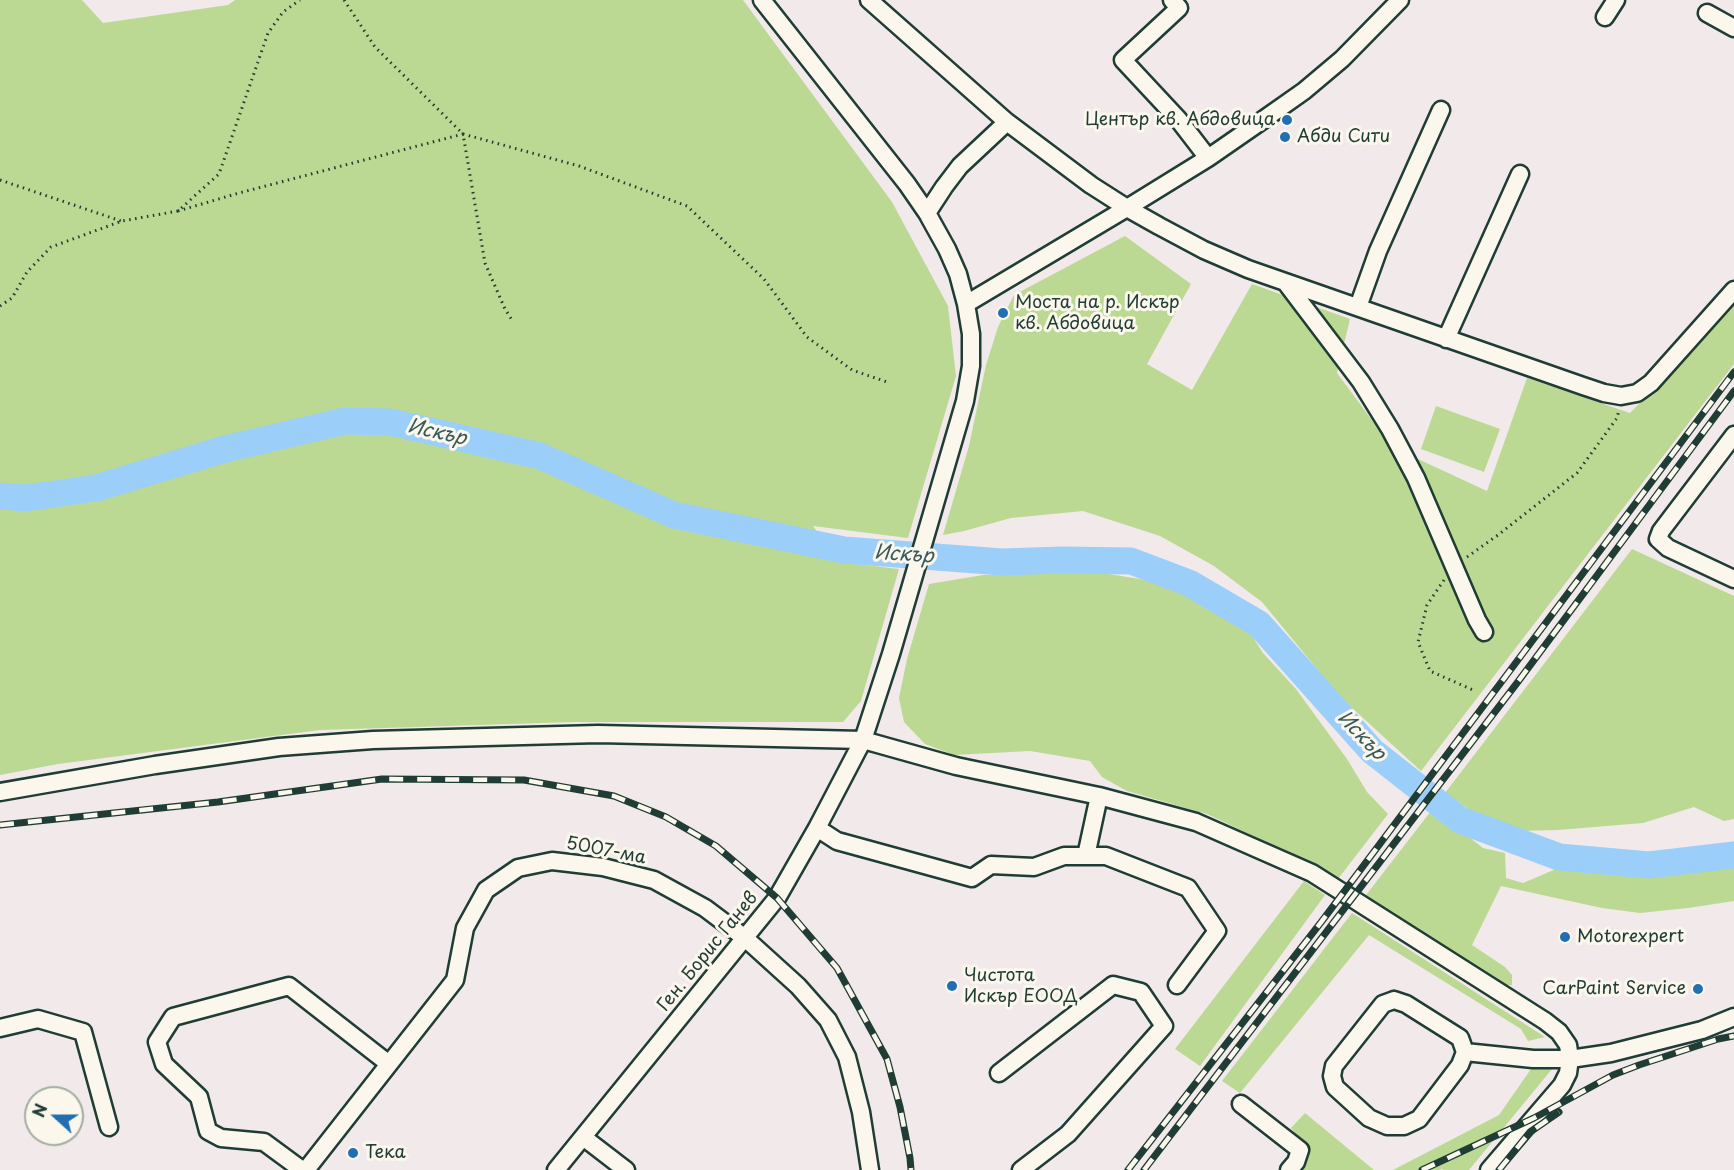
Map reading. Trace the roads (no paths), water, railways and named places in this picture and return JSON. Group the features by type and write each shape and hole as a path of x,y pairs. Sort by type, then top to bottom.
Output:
{"street":[{"name":"Ген. Борис Ганев","path":"556,1170 777,898 817,828 863,740 966,401 971,366 970,334 966,304 958,274 947,249 927,213 907,184 762,0"},
{"path":"869,0 1007,122 1091,185 1127,208 1204,250 1286,283 1604,393 1621,396 1637,393 1651,383 1734,290"},
{"path":"1172,0 1179,8 1123,60 1178,119 1208,158"},
{"path":"966,304 1208,158 1304,91 1342,59 1400,0"},
{"path":"1605,16 1616,0"},
{"path":"1707,13 1734,28"},
{"path":"1358,307 1378,251 1441,110"},
{"path":"927,213 960,166 1007,122"},
{"path":"1446,339 1520,174"},
{"path":"1286,283 1361,382 1390,429 1416,478 1484,632"},
{"path":"1734,435 1661,531 1658,539 1668,548 1734,579"},
{"path":"0,792 155,765 279,747 373,740 598,734 863,740 956,766 1099,796 1197,822 1312,873 1559,1032 1568,1045 1570,1059 1568,1074 1562,1085 1489,1170"},
{"path":"1086,856 1099,796"},
{"path":"817,828 837,841 972,878 991,865 1034,867 1064,856 1106,856 1188,888 1217,930 1177,986"},
{"name":"5007-ма","path":"389,1064 454,980 465,928 486,890 518,868 552,861 603,867 654,880 705,908 745,938 798,986 828,1020 847,1057 861,1112 870,1170"},
{"path":"289,986 389,1064 304,1170 264,1142 221,1138 208,1131 199,1097 164,1064 157,1042 173,1017 289,986"},
{"path":"999,1073 1113,986 1141,992 1164,1026 1068,1134 1021,1170"},
{"path":"1394,1000 1406,1004 1460,1038 1465,1052 1460,1065 1419,1119 1404,1126 1387,1126 1370,1118 1335,1087 1332,1076 1334,1066 1383,1004 1394,1000"},
{"path":"1465,1052 1533,1059 1570,1059 1611,1053 1702,1030 1734,1017"},
{"path":"0,1028 38,1019 83,1032 109,1127"},
{"path":"1241,1104 1300,1150 1290,1170"},
{"path":"583,1137 626,1170"}],"waterway":[{"name":"Искър","path":"0,496 26,498 96,488 225,449 345,421 390,422 540,456 674,515 844,550 1002,562 1131,561 1189,583 1259,624 1372,751 1460,820 1559,857 1649,865 1734,855"}],"railway":[{"path":"1128,1170 1322,921 1734,372"},
{"path":"1144,1170 1517,683 1734,391"},
{"path":"0,825 218,802 382,779 524,780 614,796 666,817 716,846 777,898 837,968 887,1059 900,1107 911,1170"},
{"path":"1422,1170 1534,1118 1613,1075 1718,1039 1734,1036"},
{"path":"1499,1170 1530,1132 1559,1112"}],"place":[{"name":"Център кв. Абдовица","path":"1287,120"},
{"name":"Абди Сити","path":"1285,137"},
{"name":"Моста на р. Искър кв. Абдовица","path":"1003,313"},
{"name":"Motorexpert","path":"1565,937"},
{"name":"Чистота Искър ЕООД","path":"952,986"},
{"name":"CarPaint Service","path":"1698,989"},
{"name":"Тека","path":"353,1153"}]}
